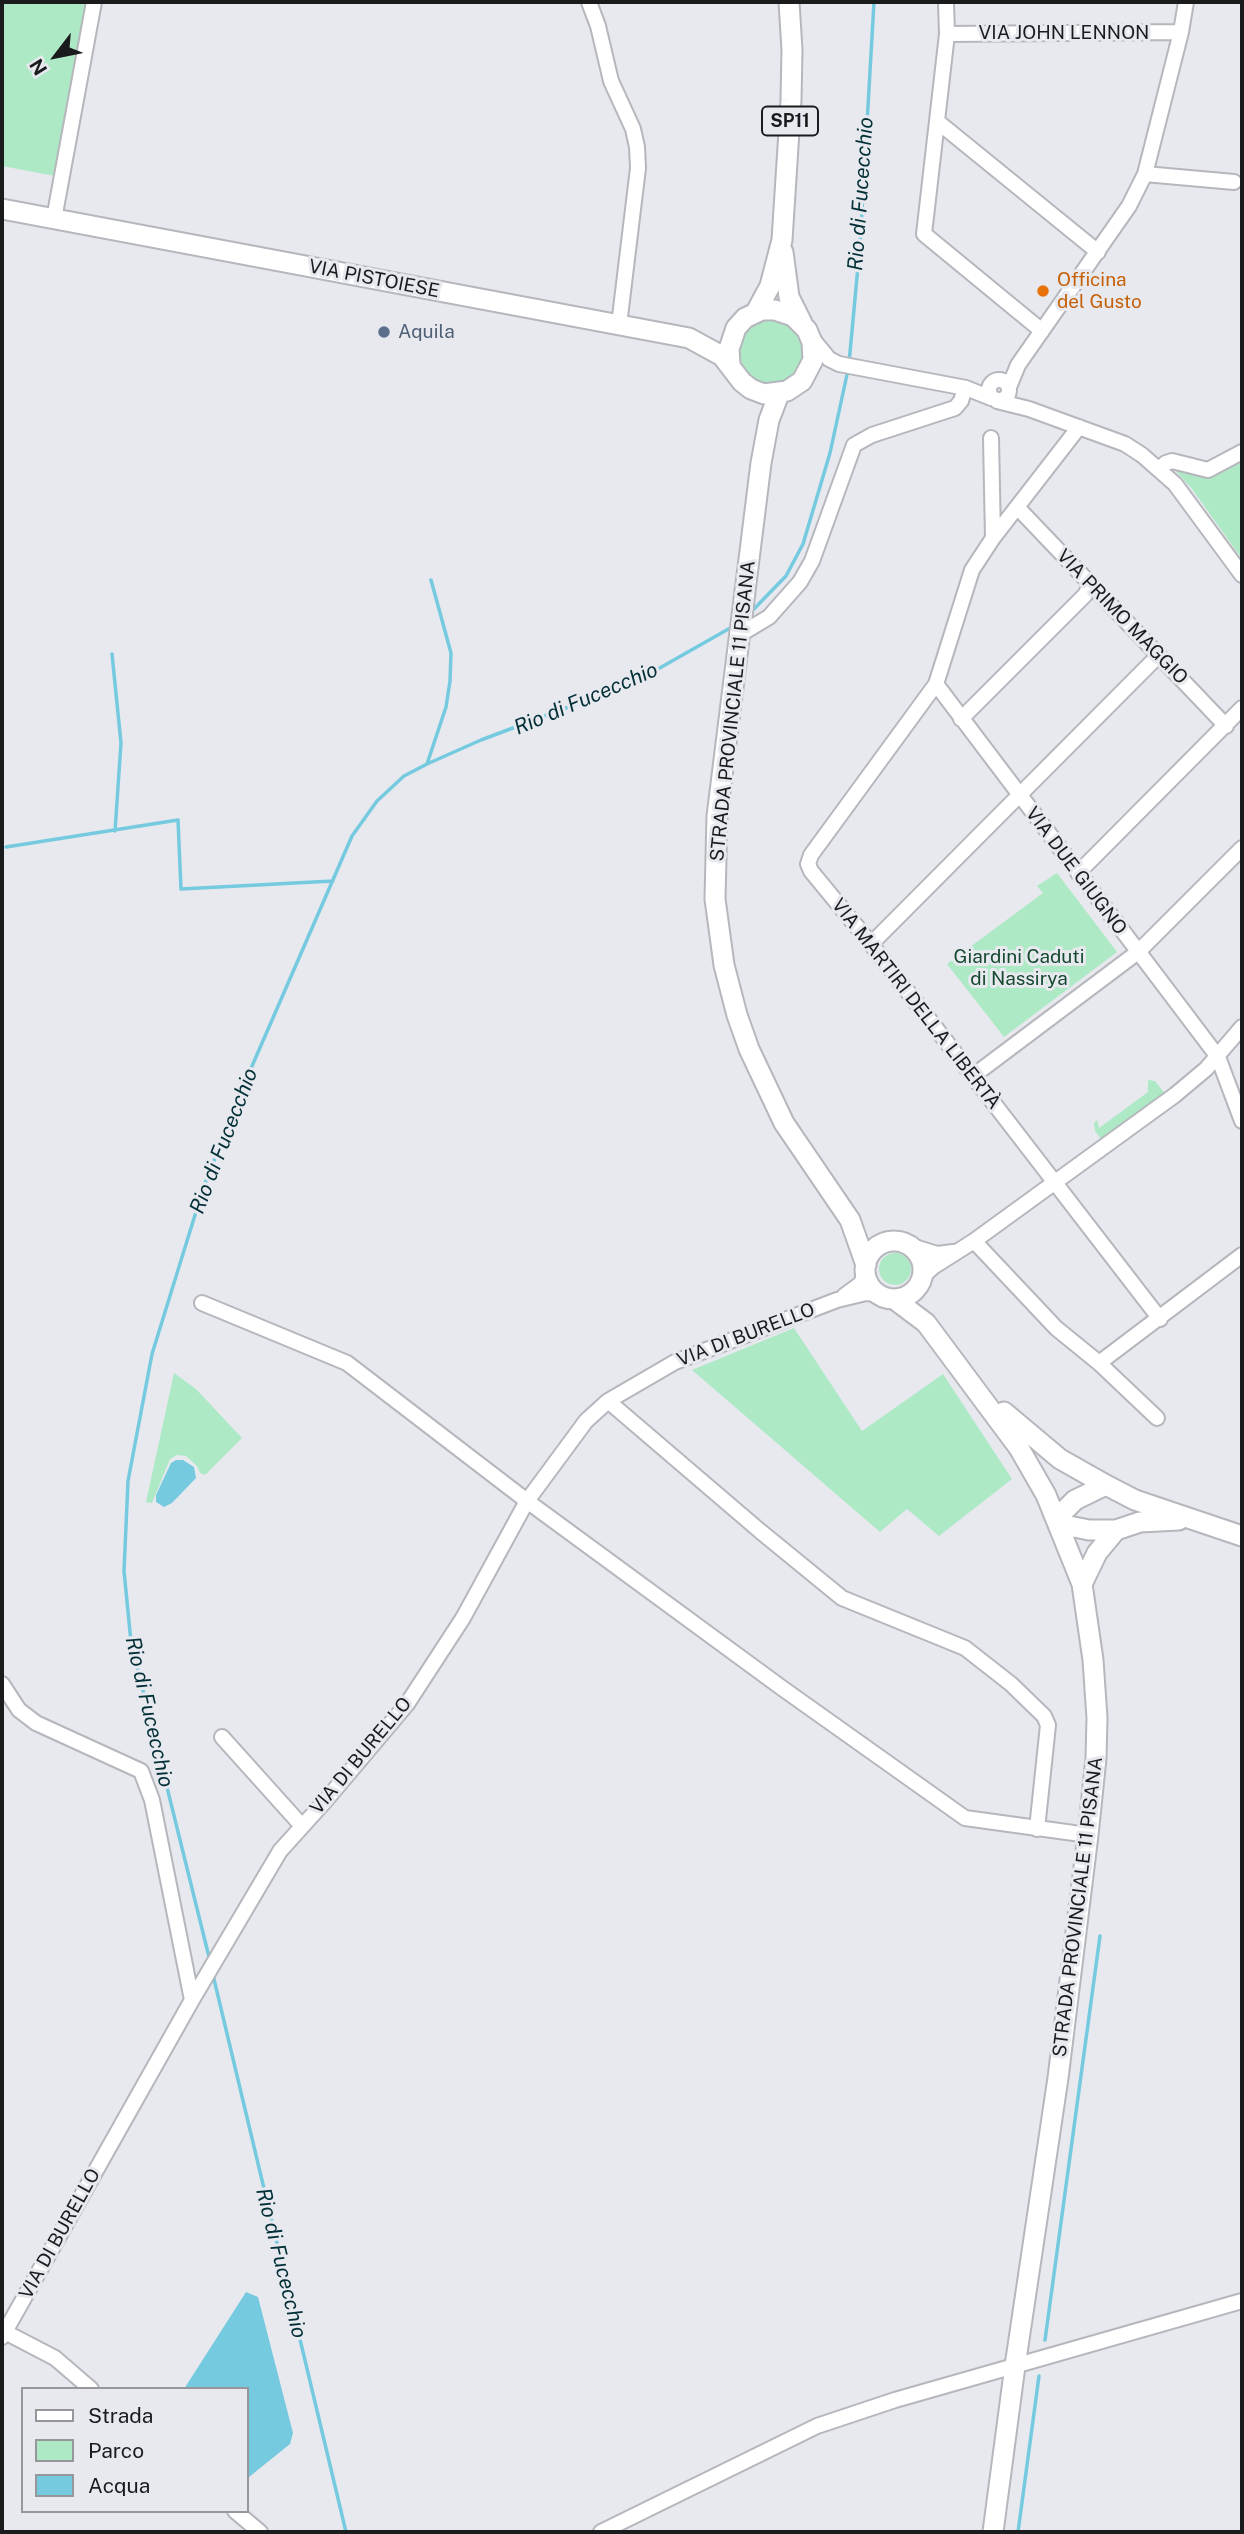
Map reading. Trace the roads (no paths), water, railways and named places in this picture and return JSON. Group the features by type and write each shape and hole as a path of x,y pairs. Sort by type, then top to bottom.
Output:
{"main road":[{"name":"SP11","path":"748,317 770,286 782,240 792,88 789,2"},
{"name":"VIA PISTOIESE","path":"2,209 694,339 730,364"},
{"path":"782,240 789,296 807,330 813,360 802,381 779,394 764,394 751,389 738,379 730,364 730,342 748,317 769,309 782,311 793,316 807,330"},
{"name":"VIA PISTOIESE","path":"694,339 726,332 748,317"},
{"name":"STRADA PROVINCIALE 11 PISANA","path":"751,389 759,412 761,463"},
{"name":"STRADA PROVINCIALE 11 PISANA","path":"779,394 769,420 761,463 717,816 715,899 724,965 737,1015 768,1092 802,1150 850,1220 870,1286 926,1323 1020,1448 1046,1495 1082,1584 1094,1660 1096,1758 1088,1835 1058,2078 993,2532"},
{"name":"STRADA PROVINCIALE 11 PISANA","path":"850,1220 919,1256 923,1266 918,1296 926,1323"},
{"path":"866,1271 873,1251 896,1243"},
{"path":"886,1297 909,1295 921,1281"},
{"path":"968,1378 1023,1430 1060,1459 1135,1500 1242,1536"},
{"path":"1106,1485 1075,1500 1064,1511 1059,1524 1089,1530 1116,1530 1140,1522 1190,1519"},
{"path":"1082,1584 1097,1553 1116,1530"}],"street":[{"path":"54,219 94,2"},
{"path":"589,2 598,26 611,82 633,129 637,146 638,168 619,325"},
{"path":"946,2 947,34 924,233 1042,331"},
{"path":"994,399 989,388 1002,385 1018,365 1129,206 1145,174 1186,2"},
{"name":"VIA JOHN LENNON","path":"947,34 1181,32"},
{"path":"938,122 1098,252"},
{"path":"1145,174 1234,182"},
{"path":"807,330 829,359 839,364 966,388 1125,444 1160,468 1242,575"},
{"path":"802,381 816,370 839,364"},
{"path":"966,388 1002,385 1029,409"},
{"path":"739,640 769,617 800,582 813,561 854,445 872,435 955,408 966,388"},
{"path":"936,684 972,570 993,538 1079,427"},
{"path":"991,438 993,538"},
{"path":"1160,468 1172,461 1208,470 1242,452"},
{"name":"VIA PRIMO MAGGIO","path":"1017,508 1226,726"},
{"path":"961,719 1085,595 1091,584"},
{"path":"871,944 1159,655"},
{"name":"VIA DUE GIUGNO","path":"936,684 1217,1057 1242,1121"},
{"name":"VIA MARTIRI DELLA LIBERTÀ","path":"936,684 808,861 811,871 871,944 1160,1318"},
{"path":"1078,873 1242,708"},
{"path":"973,1076 1138,952 1242,848"},
{"path":"921,1281 955,1252 1173,1097 1217,1057 1242,1027"},
{"path":"974,1241 1056,1328 1157,1418"},
{"path":"896,1243 937,1254 955,1252"},
{"path":"1098,1363 1242,1255"},
{"name":"VIA DI BURELLO","path":"837,1300 859,1285 866,1271"},
{"name":"VIA DI BURELLO","path":"3,2334 192,2000 280,1851 400,1713 438,1660 527,1501 586,1421 608,1401 675,1362 837,1300 866,1293 886,1297"},
{"path":"202,1303 347,1363 527,1501 964,1818 1088,1835"},
{"path":"608,1401 842,1598 965,1648 1011,1684 1044,1716 1048,1725 1037,1829"},
{"path":"2,1684 19,1710 36,1723 141,1772 152,1800 192,2000"},
{"path":"222,1737 302,1826"},
{"path":"601,2532 817,2426 895,2400 1242,2301"},
{"path":"3,2334 55,2358 88,2387"},
{"path":"237,2513 260,2532"}],"water":[{"path":"183,1460 194,1467 196,1478 172,1503 164,1507 156,1502 156,1495 171,1463"},
{"path":"246,2292 258,2297 293,2433 290,2444 249,2477 248,2387 185,2387"}],"waterway":[{"name":"Rio di Fucecchio","path":"849,363 860,245 874,2"},
{"name":"Rio di Fucecchio","path":"749,614 786,576 803,544 830,453 848,370"},
{"path":"427,764 446,707 451,653 431,580"},
{"name":"Rio di Fucecchio","path":"210,1961 131,1642 124,1571 128,1481 152,1354 204,1186 249,1073 352,836 377,801 404,776 427,764 481,740 635,682 732,627"},
{"path":"112,654 121,743 115,831"},
{"path":"6,847 178,820 181,889 333,881"},
{"path":"1045,2340 1100,1936"},
{"name":"Rio di Fucecchio","path":"213,1975 346,2532"},
{"path":"1018,2532 1039,2376"}],"place":[{"name":"Officina del Gusto","path":"1043,291"},
{"name":"Aquila","path":"384,332"}],"park label":[{"name":"Giardini Caduti di Nassirya","path":"1019,968"}]}
